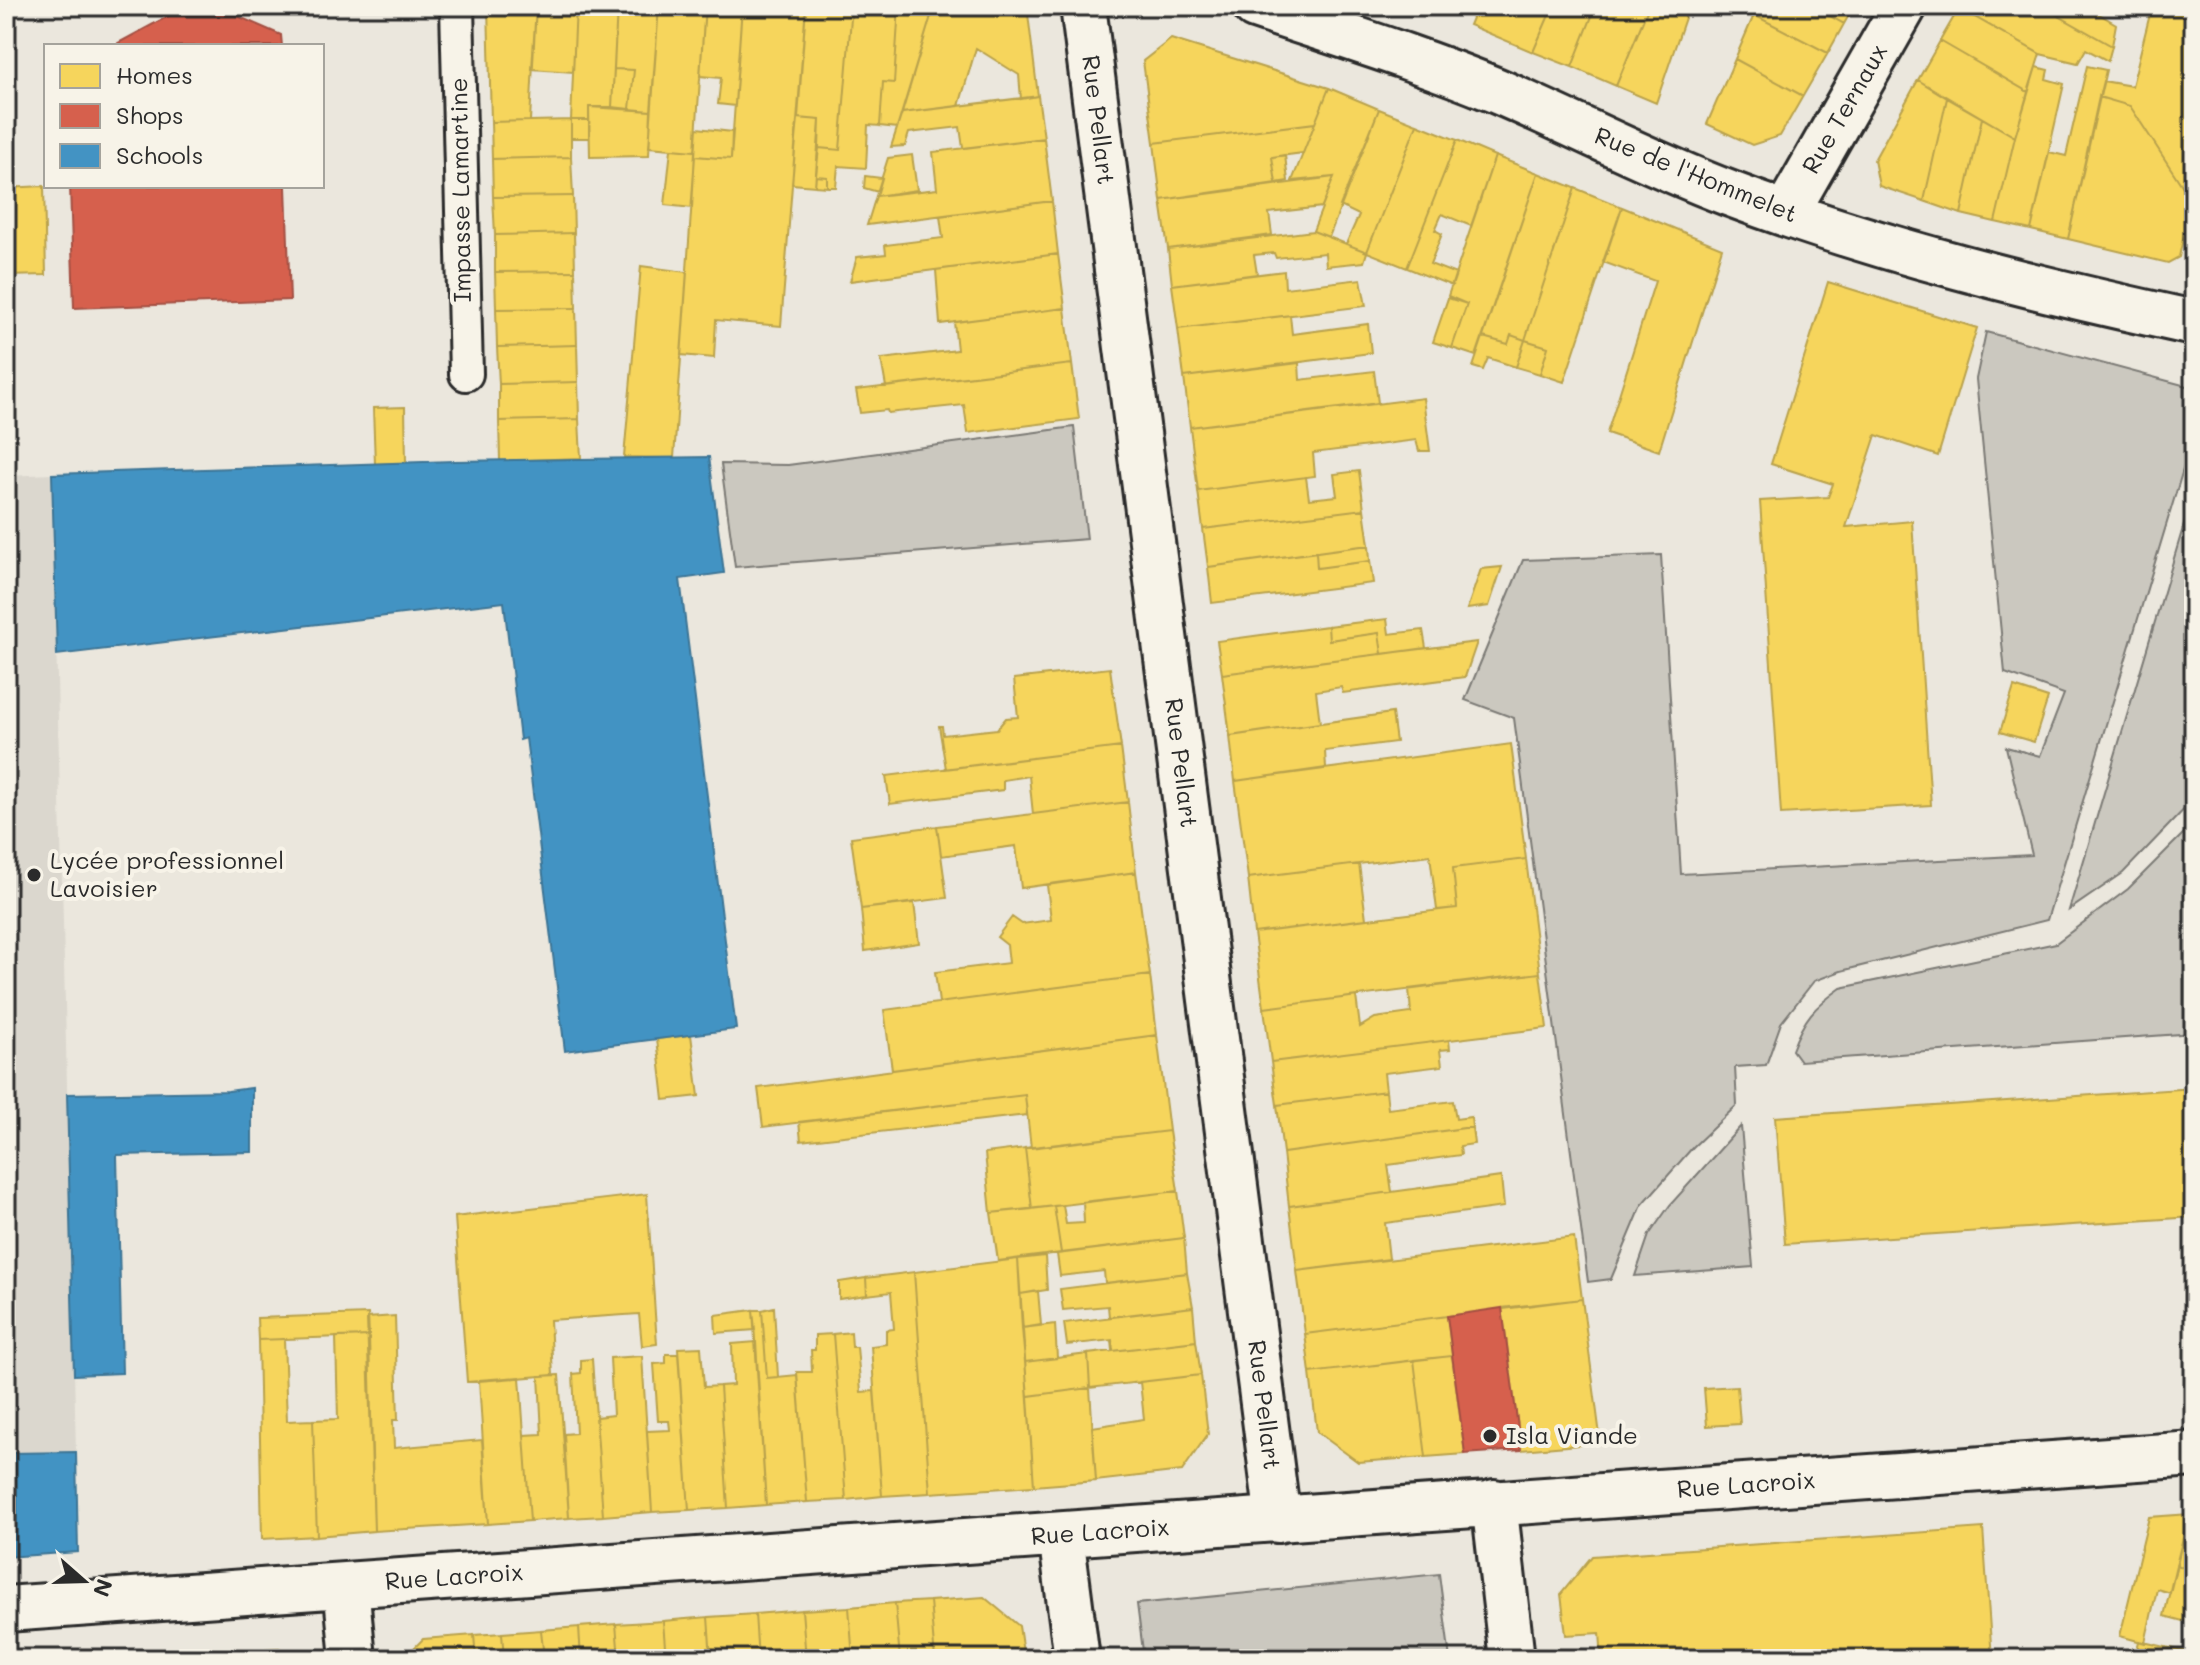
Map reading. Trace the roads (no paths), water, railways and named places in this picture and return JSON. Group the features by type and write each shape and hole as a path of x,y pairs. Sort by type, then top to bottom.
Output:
{"street":[{"name":"Rue Pellart","path":"1083,6 1278,1520"},
{"name":"Rue de l'Hommelet","path":"1255,6 1452,74 1687,176 1786,213 1913,254 2019,283 2194,323"},
{"name":"Rue Ternaux","path":"1786,213 1904,6"},
{"name":"Rue Lacroix","path":"6,1609 2194,1454"},
{"path":"1494,1502 1512,1659"},
{"path":"1061,1535 1077,1659"},
{"path":"346,1585 353,1659"}],"lane":[{"name":"Impasse Lamartine","path":"457,6 466,374"}],"place":[{"name":"Lycée professionnel Lavoisier","path":"34,875"},
{"name":"Isla Viande","path":"1490,1436"}]}
